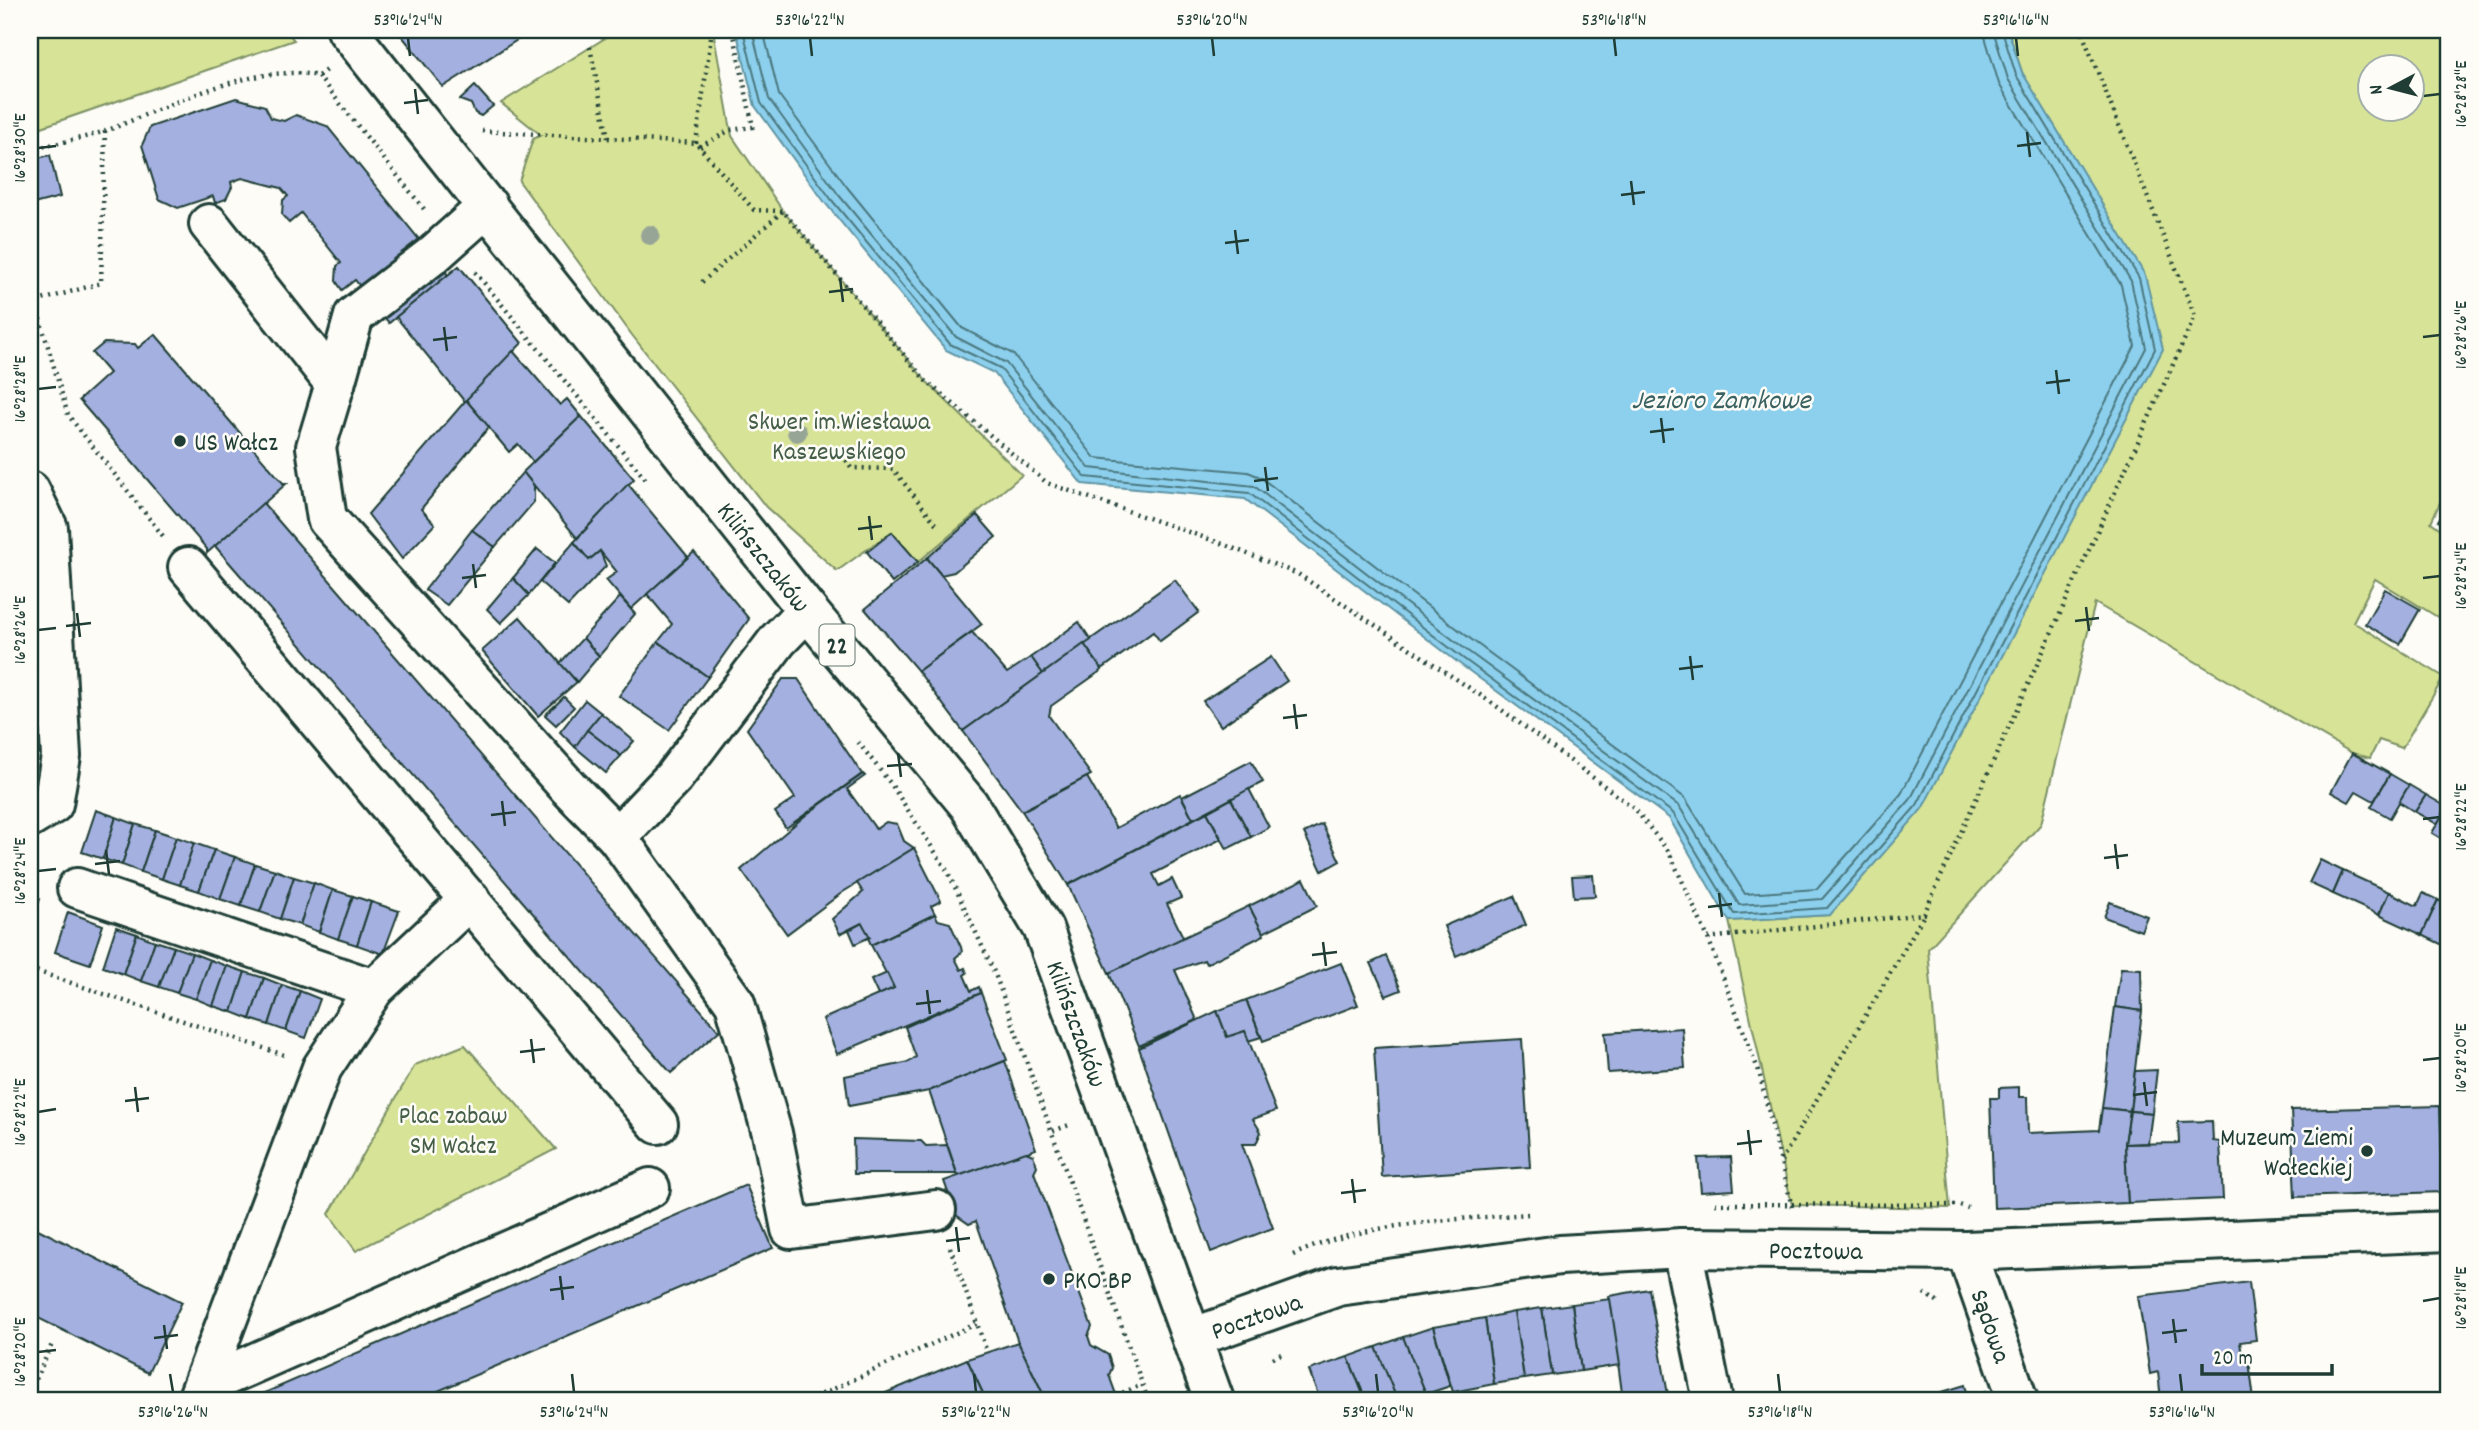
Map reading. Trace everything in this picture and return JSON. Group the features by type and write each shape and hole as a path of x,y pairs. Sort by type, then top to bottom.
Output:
{"main road":[{"name":"Kilińszczaków","path":"352,37 807,610 969,805 1043,928 1214,1400"},
{"path":"488,206 449,241 354,316 316,447 327,519 617,838 735,1003 772,1133 791,1229 936,1210"},
{"path":"209,224 335,384"},
{"path":"30,491 48,528 61,756 53,804 30,818"},
{"path":"188,567 658,1124"},
{"path":"617,838 674,777 778,640 807,610"},
{"path":"77,888 374,989"},
{"path":"201,1392 322,1068 374,989 470,899"},
{"path":"201,1392 650,1188"},
{"name":"Pocztowa","path":"1192,1338 1338,1286 1560,1255 1682,1248 1966,1251 2449,1231"},
{"path":"1682,1248 1712,1396 1710,1400"},
{"name":"Sądowa","path":"1966,1251 2018,1400"}],"path":[{"path":"712,30 698,145 754,210 783,211 926,381 1047,483 1220,543 1298,574 1495,705 1634,808 1669,852 1708,938 1759,1072 1802,1248"},
{"path":"479,131 698,145 730,130 753,127 733,30"},
{"path":"1781,1163 1924,914 2195,316 2081,30"},
{"path":"318,76 352,37"},
{"path":"590,47 608,138"},
{"path":"30,150 105,131 203,90 295,71 318,76 449,241 654,489"},
{"path":"105,131 101,284 35,302 68,415 188,567"},
{"path":"702,282 783,211"},
{"path":"839,448 850,468 893,469 937,525"},
{"path":"851,733 891,784 948,872 995,974 1148,1400"},
{"path":"1708,938 1924,914"},
{"path":"30,969 322,1068"},
{"path":"936,1210 987,1352"},
{"path":"1919,1289 1948,1309"},
{"path":"809,1400 978,1323"},
{"path":"30,1392 52,1344"},
{"path":"1273,1358 1297,1346"},
{"path":"1116,1395 1142,1385"}],"green space":[{"path":"48,30 285,30 294,40 30,131 30,41"},
{"name":"Skwer im.Wiesława Kaszewskiego","path":"618,30 713,30 732,136 783,211 926,381 1022,475 918,562 891,532 837,571 766,507 632,335 519,181 533,139 541,135 501,103"},
{"path":"2008,30 2449,30 2449,483 2431,522 2449,535 2449,624 2375,579 2353,622 2444,677 2402,748 2379,740 2370,758 2352,753 2095,603 2041,824 1928,949 1950,1208 1792,1205 1729,921 1830,915 2022,72"},
{"name":"Plac zabaw SM Wałcz","path":"465,1045 556,1149 356,1251 329,1214 415,1065"}],"water":[{"name":"Jezioro Zamkowe","path":"736,30 2008,30 2022,72 2145,275 2163,349 1922,809 1830,915 1729,921 1669,818 1460,664 1245,499 1082,484 994,373 946,350 826,204 755,106"}],"building":[{"path":"397,30 533,30 443,87"},
{"path":"475,86 493,106 481,116 475,113 471,104 460,100"},
{"path":"236,98 265,106 271,118 284,121 296,115 327,126 448,275 389,323 355,280 342,290 336,281 337,266 341,263 301,213 289,223 282,215 283,200 288,196 281,188 242,178 231,182 232,187 226,199 215,203 213,196 178,208 159,199 142,145 150,127"},
{"path":"50,155 60,197 30,205 30,160"},
{"path":"459,266 522,343 465,402 396,317"},
{"name":"US Wałcz","path":"155,334 283,483 287,483 207,553 207,549 79,400 109,373 92,353 104,343 135,344 138,348"},
{"path":"513,351 560,405 567,399 581,416 533,462 518,444 509,452 466,400"},
{"path":"466,400 489,427 421,509 435,524 402,559 368,514"},
{"path":"581,416 634,479 577,538 523,472"},
{"path":"523,472 534,486 534,502 495,547 472,530"},
{"path":"628,484 688,557 631,609 606,580 617,572 600,551 589,560 574,542"},
{"path":"263,503 719,1031 671,1073 215,546"},
{"path":"2447,506 2449,507 2449,528 2438,521"},
{"path":"977,515 996,537 954,572 941,575 927,558"},
{"path":"472,530 495,547 447,605 425,590"},
{"path":"892,532 918,562 892,583 867,552"},
{"path":"574,542 589,560 600,551 606,566 568,606 540,582"},
{"path":"537,549 555,563 529,595 513,578"},
{"path":"694,552 749,619 708,677 658,642 672,624 647,594"},
{"path":"927,558 982,624 918,671 865,609"},
{"path":"513,578 529,595 501,623 487,609"},
{"path":"1175,580 1199,612 1160,641 1153,632 1102,669 1084,644"},
{"path":"2385,589 2420,609 2400,644 2365,624"},
{"path":"620,597 635,614 599,656 583,638"},
{"path":"520,617 577,682 538,716 482,651"},
{"path":"1079,622 1091,640 1043,674 1031,657"},
{"path":"972,632 1007,673 1031,657 1043,674 963,731 918,671"},
{"path":"583,638 599,656 577,682 560,663"},
{"path":"658,642 708,677 669,730 619,696"},
{"path":"1084,644 1102,670 1051,706 1049,716 1091,775 1022,811 963,731"},
{"path":"1271,657 1287,681 1221,726 1203,701"},
{"path":"783,679 798,679 862,774 786,828 775,812 795,798 747,729"},
{"path":"30,695 45,751 30,755"},
{"path":"564,697 574,707 556,725 545,715"},
{"path":"585,700 601,713 575,747 560,732"},
{"path":"601,713 634,741 621,756 587,730"},
{"path":"587,730 621,756 606,773 575,747"},
{"path":"2352,753 2390,774 2374,801 2356,791 2349,802 2331,792"},
{"path":"1251,761 1263,782 1193,819 1182,797"},
{"path":"863,774 865,776 847,789 876,829 886,822 897,824 904,841 914,848 843,892 787,934 741,870 807,814"},
{"path":"2390,774 2409,785 2390,818 2371,807"},
{"path":"1087,777 1116,828 1180,794 1193,819 1068,885 1022,811"},
{"path":"2409,785 2426,795 2415,812 2399,802"},
{"path":"1249,789 1269,827 1251,837 1231,799"},
{"path":"2426,795 2447,807 2437,824 2415,812"},
{"path":"1231,799 1251,837 1227,849 1207,812"},
{"path":"2447,807 2449,808 2449,843 2432,833"},
{"path":"96,810 116,817 103,859 82,852"},
{"path":"1207,812 1221,839 1153,874 1159,886 1172,879 1181,898 1167,904 1184,939 1109,973 1068,885"},
{"path":"116,817 135,824 122,865 103,859"},
{"path":"135,824 155,830 141,872 122,865"},
{"path":"1322,824 1340,861 1322,871 1304,833"},
{"path":"155,830 176,837 162,879 141,872"},
{"path":"176,837 194,843 180,885 162,879"},
{"path":"194,843 214,850 199,891 180,885"},
{"path":"914,848 941,901 931,906 935,914 871,945 862,923 840,934 832,919 863,892 857,883"},
{"path":"214,850 235,857 220,899 199,891"},
{"path":"235,857 255,864 241,906 220,899"},
{"path":"2320,860 2343,871 2333,894 2309,883"},
{"path":"255,864 275,870 260,912 241,906"},
{"path":"275,870 294,877 280,919 260,912"},
{"path":"2343,871 2389,892 2379,915 2333,894"},
{"path":"1593,875 1595,896 1574,897 1572,876"},
{"path":"294,877 314,883 300,925 280,919"},
{"path":"1304,879 1317,906 1263,933 1249,906"},
{"path":"314,883 333,890 319,932 300,925"},
{"path":"333,890 353,896 338,939 319,932"},
{"path":"2389,892 2417,906 2423,893 2438,900 2422,935 2379,915"},
{"path":"30,895 40,899 30,926"},
{"path":"353,896 371,902 357,945 338,939"},
{"path":"1514,896 1526,925 1456,956 1444,926"},
{"path":"2438,900 2449,906 2449,948 2422,935"},
{"path":"371,902 399,911 383,954 357,945"},
{"path":"2110,902 2147,916 2141,931 2104,917"},
{"path":"1249,906 1264,935 1206,964 1204,960 1175,970 1197,1020 1139,1046 1109,973"},
{"path":"68,912 103,925 90,964 55,952"},
{"path":"935,914 938,920 950,923 962,952 955,958 961,970 965,968 967,973 964,975 971,991 979,987 981,993 837,1054 823,1019 894,988 871,945"},
{"path":"862,923 870,937 855,944 849,930"},
{"path":"116,927 137,934 123,974 103,967"},
{"path":"137,934 155,941 141,981 123,974"},
{"path":"155,941 174,947 159,987 141,981"},
{"path":"174,947 192,953 177,993 159,987"},
{"path":"192,953 210,960 196,999 177,993"},
{"path":"1386,956 1401,990 1386,996 1371,963"},
{"path":"210,960 227,966 213,1006 196,999"},
{"path":"1341,963 1358,1005 1263,1041 1246,1000"},
{"path":"227,966 245,972 232,1012 213,1006"},
{"path":"2121,968 2141,969 2142,1011 2115,1007"},
{"path":"245,972 264,978 250,1019 232,1012"},
{"path":"887,973 894,988 878,995 871,980"},
{"path":"264,978 282,985 269,1025 250,1019"},
{"path":"282,985 300,991 286,1031 269,1025"},
{"path":"300,991 320,999 306,1038 286,1031"},
{"path":"981,993 1007,1060 929,1091 849,1106 845,1076 909,1062 916,1057 905,1027"},
{"path":"1246,1000 1261,1037 1248,1041 1245,1031 1227,1037 1217,1011"},
{"path":"2115,1007 2142,1011 2130,1111 2102,1108"},
{"path":"1217,1011 1227,1037 1245,1031 1276,1111 1253,1119 1261,1132 1256,1144 1242,1144 1273,1228 1211,1252 1139,1048"},
{"path":"1682,1028 1685,1068 1608,1073 1605,1033"},
{"path":"1522,1039 1530,1167 1382,1177 1374,1048"},
{"path":"1005,1061 1036,1149 958,1176 929,1091"},
{"path":"2157,1070 2152,1113 2130,1111 2135,1071"},
{"path":"2019,1087 2019,1097 2027,1097 2028,1133 2099,1130 2102,1108 2130,1111 2125,1144 2128,1203 1994,1208 1990,1098 1999,1098 1999,1088"},
{"name":"Muzeum Ziemi Wałeckiej","path":"2440,1106 2443,1192 2295,1197 2291,1110"},
{"path":"2130,1111 2152,1113 2148,1143 2125,1144"},
{"path":"2212,1121 2213,1141 2220,1142 2223,1199 2128,1203 2125,1144 2179,1143 2178,1122"},
{"path":"853,1139 921,1141 926,1146 947,1145 957,1174 854,1174"},
{"path":"1026,1152 1033,1155 1037,1166 1034,1172 1092,1327 1088,1336 1091,1345 1108,1355 1112,1368 1109,1375 1118,1400 1046,1400 1018,1342 976,1221 969,1224 956,1215 944,1181"},
{"path":"1731,1157 1734,1190 1701,1192 1698,1158"},
{"path":"746,1185 773,1248 417,1400 264,1400 262,1394"},
{"path":"30,1225 182,1302 148,1373 30,1314"},
{"path":"2249,1282 2256,1340 2240,1342 2243,1362 2249,1361 2254,1400 2161,1400 2158,1372 2150,1374 2138,1296"},
{"path":"1649,1289 1669,1400 1623,1400 1609,1296"},
{"path":"1610,1299 1620,1365 1581,1371 1572,1304"},
{"path":"1572,1304 1581,1371 1552,1375 1542,1308"},
{"path":"1542,1308 1552,1375 1524,1379 1514,1312"},
{"path":"1514,1312 1524,1379 1494,1384 1485,1318"},
{"path":"1485,1318 1494,1384 1453,1392 1433,1327"},
{"path":"1433,1327 1450,1386 1426,1394 1403,1337"},
{"path":"1403,1337 1426,1394 1397,1400 1376,1347"},
{"path":"1018,1342 1046,1400 986,1400 967,1359"},
{"path":"1376,1347 1397,1400 1366,1400 1348,1357"},
{"path":"1348,1357 1364,1397 1353,1400 1320,1400 1309,1370"},
{"path":"967,1359 986,1400 869,1400"},
{"path":"1965,1385 1968,1396 1986,1391 1989,1400 1930,1400 1929,1396"}],"place":[{"name":"US Wałcz","path":"180,441"},
{"name":"Muzeum Ziemi Wałeckiej","path":"2367,1151"},
{"name":"PKO BP","path":"1049,1279"}]}
